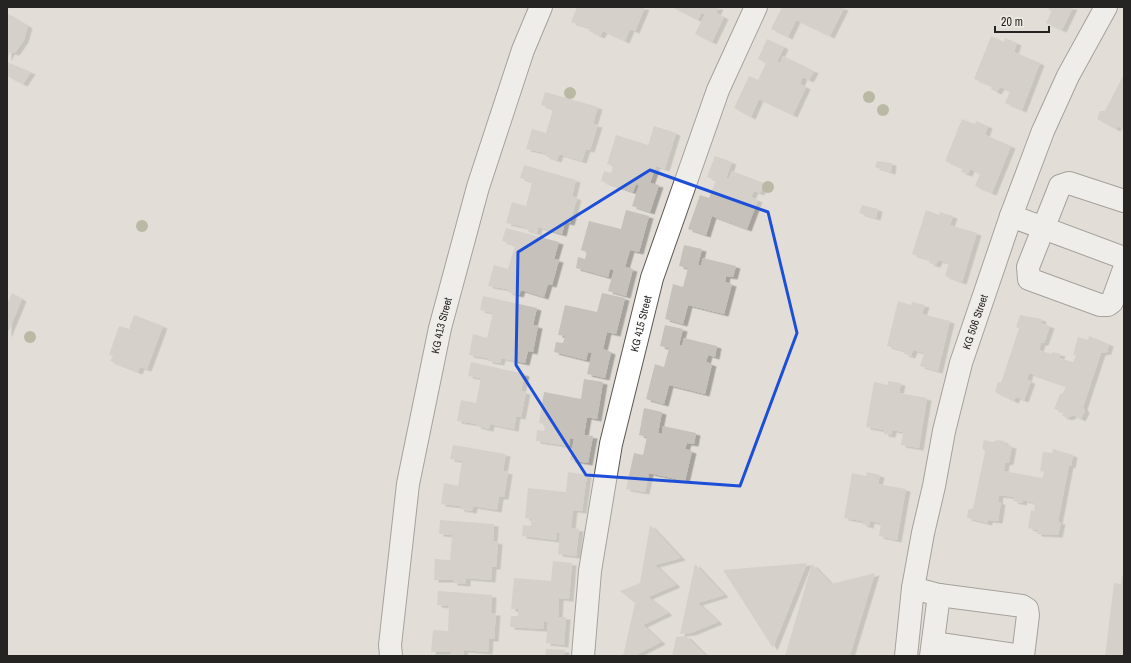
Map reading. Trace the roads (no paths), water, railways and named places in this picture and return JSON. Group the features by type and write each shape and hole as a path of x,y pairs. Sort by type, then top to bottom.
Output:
{"street":[{"name":"KG 413 Street","path":"390,656 408,484 440,328 478,187 523,50 541,7"},
{"name":"KG 415 Street","path":"583,656 590,571 611,444 652,278 718,90 756,7"},
{"name":"KG 506 Street","path":"906,656 913,588 944,431 959,370 1011,216 1043,131 1068,76 1106,7"},
{"path":"1124,202 1069,183 1060,186 1028,268 1029,279 1100,305 1108,305 1112,302 1124,269"},
{"path":"1011,216 1124,258"},
{"path":"913,588 939,595 1022,606 1027,609 1028,615 1023,656 932,650 939,595"}]}
